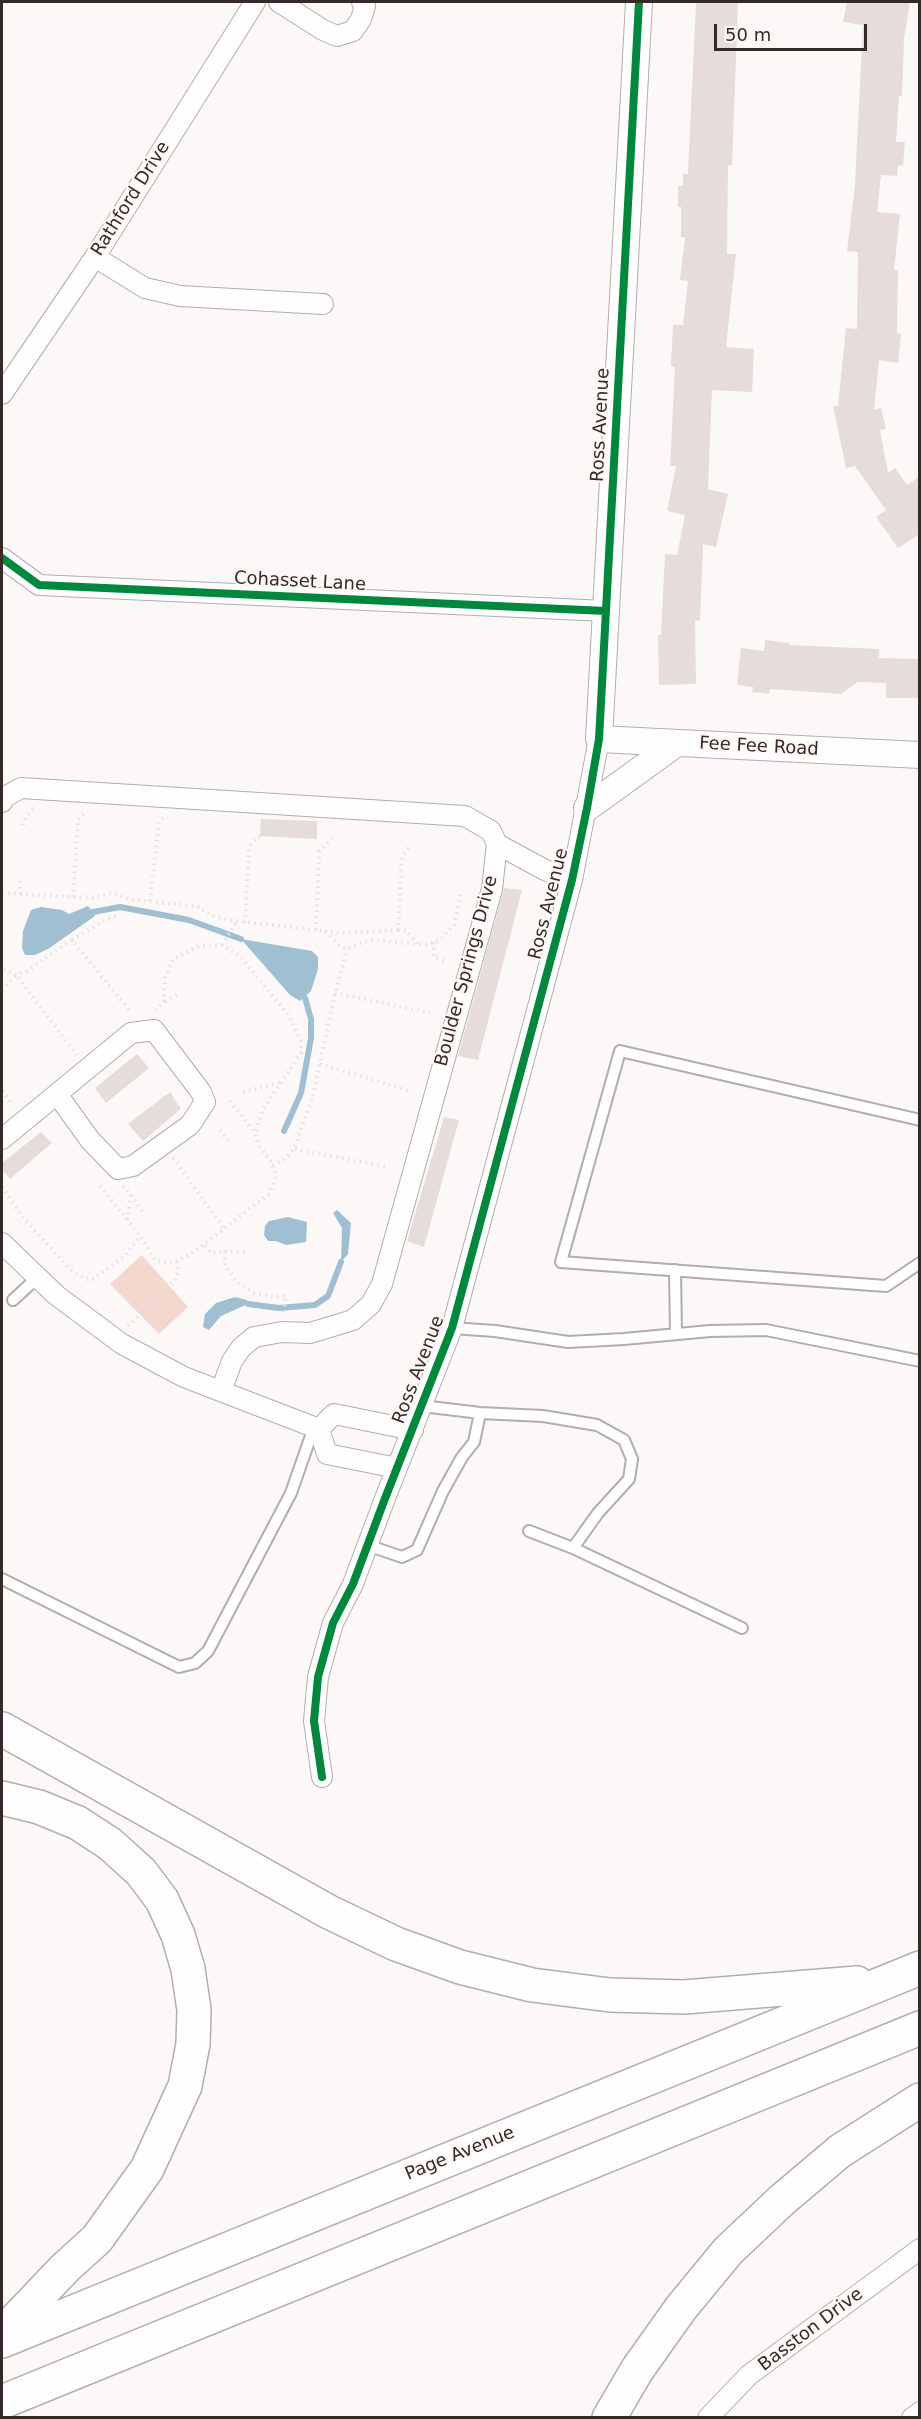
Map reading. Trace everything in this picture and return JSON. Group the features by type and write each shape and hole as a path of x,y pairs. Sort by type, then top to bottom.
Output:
{"highway":[{"path":"2,1729 329,1912 396,1944 460,1967 532,1985 610,1995 684,1997 760,1989 886,1981"},
{"path":"2,1798 39,1807 78,1823 110,1844 141,1872 162,1900 178,1935 188,1969 194,2010 193,2044 185,2086 147,2169 97,2240 65,2268 2,2334"},
{"name":"Page Avenue","path":"2,2341 920,1968"},
{"path":"2,2402 920,2028"},
{"path":"609,2418 637,2370 681,2308 728,2252 782,2200 840,2151 920,2100"}],"street":[{"name":"Rathford Drive","path":"2,394 95,257 255,2"},
{"path":"279,2 323,30 337,36 353,31 361,19 365,6 362,2"},
{"name":"Ross Avenue","path":"322,1777 314,1721 318,1677 333,1623 353,1584 452,1328 572,880 587,808 599,740 639,2"},
{"path":"95,257 145,288 180,296 323,304"},
{"name":"Cohasset Lane","path":"2,558 39,585 606,610"},
{"name":"Fee Fee Road","path":"599,740 920,755"},
{"path":"587,808 678,743"},
{"path":"2,802 3,798 21,788 465,816 491,831 497,844 545,870 572,880"},
{"name":"Boulder Springs Drive","path":"221,1391 232,1361 241,1348 254,1337 282,1332 310,1333 353,1320 371,1304 382,1284 492,889 497,844"},
{"path":"2,1139 131,1033 154,1030 201,1092 205,1102 190,1125 133,1166 118,1169 90,1140 57,1094"},
{"path":"2,1243 56,1294 122,1344 184,1377 316,1428 327,1454 397,1468"},
{"path":"316,1428 334,1414 413,1430"},
{"name":"Basston Drive","path":"708,2418 749,2375 920,2249"},
{"path":"912,2418 920,2412"}],"lane":[{"path":"920,1120 620,1051 561,1262 886,1286 920,1263"},
{"path":"675,1270 676,1334"},
{"path":"13,1300 38,1277"},
{"path":"452,1328 495,1331 568,1342 710,1331 766,1330 920,1361"},
{"path":"422,1406 480,1413 543,1416 597,1425 624,1440 632,1459 628,1479 598,1513 573,1548"},
{"path":"367,1545 402,1557 417,1550 443,1491 474,1442 480,1413"},
{"path":"2,1579 179,1668 195,1664 208,1652 291,1493 316,1428"},
{"path":"529,1531 573,1548 742,1628"}],"path":[{"path":"23,825 24,820 35,806"},
{"path":"73,897 78,820 88,810"},
{"path":"150,901 159,821 168,813"},
{"path":"245,923 249,849 252,842 260,836"},
{"path":"316,930 319,852 332,837"},
{"path":"398,930 402,856 410,846"},
{"path":"20,881 21,894"},
{"path":"2,893 93,898 112,893 133,900 197,906 213,916 245,923 342,933 398,930 407,932 418,944"},
{"path":"324,931 340,946 347,949 375,940 418,944 439,941 454,925 461,893"},
{"path":"2,990 16,975 27,971 72,940 107,919 114,916 117,919"},
{"path":"222,945 237,921"},
{"path":"72,940 131,1012"},
{"path":"434,942 434,957 444,961"},
{"path":"164,1002 165,978 172,959 199,946 222,945 240,956 289,1016 301,1041 301,1053 263,1108 255,1134"},
{"path":"273,1166 286,1158 294,1149 312,1099 334,993 347,949"},
{"path":"4,969 16,975 78,1055"},
{"path":"155,1011 178,993"},
{"path":"334,993 431,1013"},
{"path":"320,1064 410,1092"},
{"path":"243,1092 279,1083"},
{"path":"2,1091 11,1103"},
{"path":"100,1186 140,1236 156,1261 172,1263 190,1255 269,1194 276,1177 273,1166 255,1134 230,1101"},
{"path":"220,1130 228,1141"},
{"path":"294,1149 388,1167"},
{"path":"167,1150 224,1229"},
{"path":"123,1186 142,1211"},
{"path":"2,1187 23,1218 70,1269 85,1279 93,1279 125,1256 140,1236"},
{"path":"127,1221 130,1195"},
{"path":"204,1244 211,1253 246,1252"},
{"path":"225,1251 225,1265 237,1282 254,1293 273,1297 286,1296 283,1317"},
{"path":"125,1329 175,1281 179,1270 177,1261"}],"shaded area":[{"path":"142,1255 188,1307 159,1334 110,1284"}],"water":[{"path":"88,906 95,916 48,949 35,955 25,955 22,948 23,931 31,910 41,907 62,910 69,914"},
{"path":"241,939 312,951 318,957 318,969 311,991 300,1001 290,995"},
{"path":"337,1210 351,1223 348,1254 341,1262 342,1228 333,1213"},
{"path":"288,1217 307,1222 306,1242 286,1245 268,1241 264,1235 265,1226 269,1221"},
{"path":"235,1297 247,1300 248,1304 221,1316 209,1330 203,1327 205,1314 216,1303"}],"building":[{"path":"696,2 738,2 732,165 728,165 727,254 736,254 726,347 754,349 752,392 712,390 708,489 728,494 716,547 703,544 700,621 695,620 696,684 659,685 658,635 661,635 665,554 677,555 685,515 667,511 676,466 670,466 675,368 671,365 673,325 683,325 688,281 680,280 685,237 681,237 678,186 683,186 683,174 688,174"},
{"path":"847,2 910,2 904,39 902,96 899,96 896,142 905,142 903,166 898,165 897,176 881,175 877,212 900,214 894,270 898,270 897,333 901,334 898,363 879,360 874,410 881,408 886,429 880,430 888,473 895,468 907,485 920,476 920,534 898,548 876,517 886,510 855,466 846,468 833,406 838,406 846,328 857,329 858,252 847,251 855,185 863,25 843,22"},
{"path":"765,640 790,645 879,649 879,658 920,659 920,698 886,698 886,683 858,682 841,694 770,689 769,694 752,692 753,687 737,685 741,648 764,651"},
{"path":"261,819 317,821 317,839 260,836"},
{"path":"504,888 522,890 478,1060 458,1056"},
{"path":"137,1054 149,1068 106,1103 95,1088"},
{"path":"170,1092 181,1109 143,1141 128,1124"},
{"path":"444,1117 459,1120 424,1247 407,1241"},
{"path":"41,1132 52,1143 10,1179 2,1170 2,1163"}],"waterway":[{"path":"93,912 120,907 189,920 241,939"},
{"path":"284,1131 301,1093 311,1038 311,1019 305,998"},
{"path":"248,1304 279,1308 315,1305 328,1296 341,1262"}],"cycle path":[{"path":"322,1777 314,1721 318,1677 333,1623 353,1584 452,1328 572,880 587,808 599,739 639,2"},
{"path":"2,558 39,585 606,611"}]}
